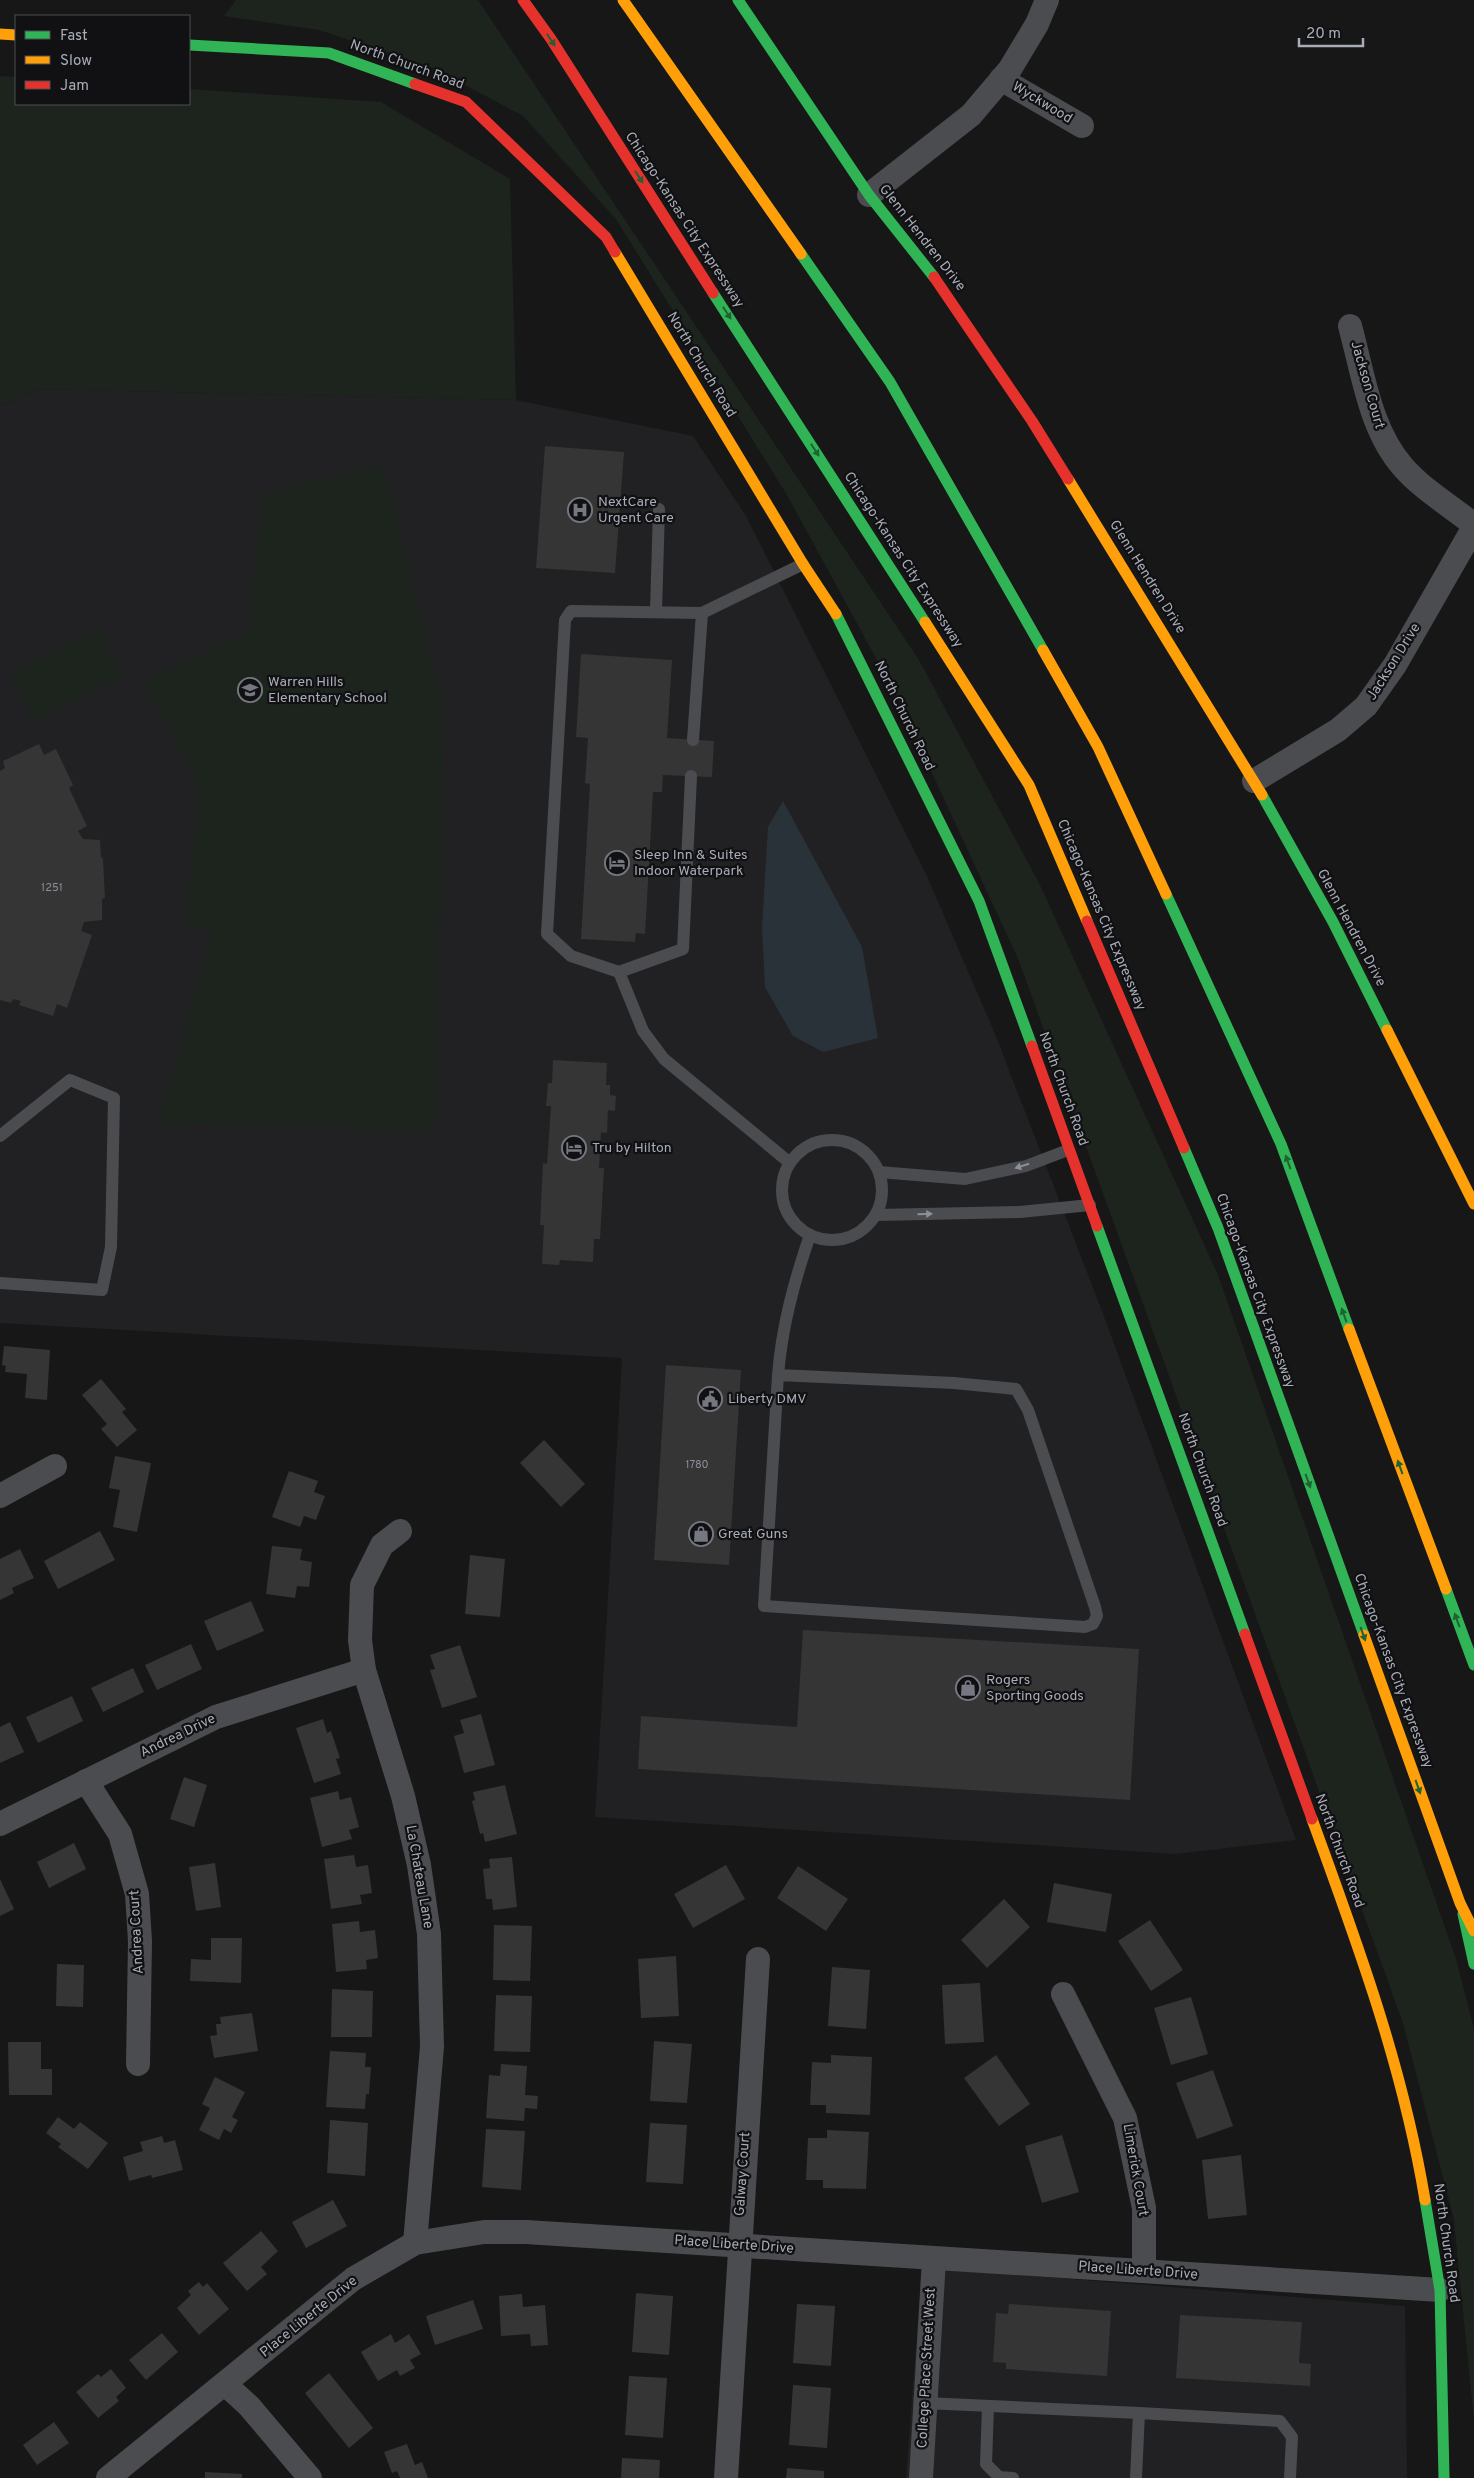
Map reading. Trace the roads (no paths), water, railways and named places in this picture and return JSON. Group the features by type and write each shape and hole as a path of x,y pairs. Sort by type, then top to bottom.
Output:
{"main road":[{"name":"Chicago-Kansas City Expressway","path":"523,0 551,39 1029,785 1218,1228 1460,1903 1474,1931"},
{"path":"622,0 890,382 1098,747 1281,1144 1474,1665"},
{"name":"Glenn Hendren Drive","path":"738,0 869,195 941,285 1032,421 1254,781 1333,922 1474,1204"},
{"path":"0,34 15,35"},
{"name":"North Church Road","path":"190,45 329,53 466,102 606,237 803,564 839,618 979,901 1367,1971 1401,2082 1418,2158 1440,2290 1444,2478"},
{"path":"1460,1903 1474,1964"}],"street":[{"path":"869,195 971,115 1001,79 1037,24 1047,0"},
{"name":"Wyckwood","path":"1001,79 1082,126"},
{"name":"Jackson Court","path":"1350,326 1381,434 1391,451 1403,467 1420,483 1474,526"},
{"name":"Jackson Drive","path":"1254,781 1338,730 1366,706 1395,665 1474,526"},
{"path":"0,1496 55,1466"},
{"name":"La Chateau Lane","path":"400,1532 382,1545 362,1586 360,1640 364,1670 403,1796 419,1865 429,1934 432,2047 415,2243"},
{"name":"Andrea Drive","path":"0,1824 216,1717 364,1670"},
{"name":"Andrea Court","path":"86,1781 120,1834 138,1894 140,1941 138,2064"},
{"name":"Galway Court","path":"726,2478 758,1959"},
{"name":"Limerick Court","path":"1063,1994 1125,2118 1144,2208 1144,2271"},
{"name":"Place Liberte Drive","path":"108,2478 353,2279 415,2243 484,2232 526,2232 1440,2290"},
{"name":"College Place Street West","path":"921,2478 934,2259"},
{"path":"225,2384 250,2406 310,2478"}],"lane":[{"path":"656,611 659,509"},
{"path":"691,776 683,949 619,972 571,956 547,934 565,620 571,611 702,613 803,564"},
{"path":"693,740 702,613"},
{"path":"619,972 643,1031 664,1059 790,1163"},
{"path":"0,1136 70,1080 114,1098 111,1247 102,1290 0,1283"},
{"path":"825,1141 844,1141 865,1152 879,1172 882,1194 876,1215 864,1229 847,1238 822,1240 810,1235 792,1220 783,1198 784,1174 790,1163 808,1146 825,1141"},
{"path":"879,1172 965,1179 1026,1166 1068,1150"},
{"path":"876,1215 1020,1212 1090,1205"},
{"path":"778,1375 954,1383 1016,1389 1028,1410 1095,1607 1097,1616 1093,1624 1085,1627 764,1606 778,1375 781,1338 787,1308 810,1235"},
{"path":"925,2403 1280,2421 1292,2437 1290,2478"},
{"path":"988,2406 986,2464 999,2477 1013,2478"},
{"path":"1136,2478 1139,2413"}],"place":[{"name":"NextCare Urgent Care","path":"580,510"},
{"name":"Warren Hills Elementary School","path":"250,690"},
{"name":"Sleep Inn & Suites Indoor Waterpark","path":"617,863"},
{"name":"Tru by Hilton","path":"574,1148"},
{"name":"Liberty DMV","path":"710,1399"},
{"name":"Great Guns","path":"701,1534"},
{"name":"Rogers Sporting Goods","path":"968,1688"}]}
